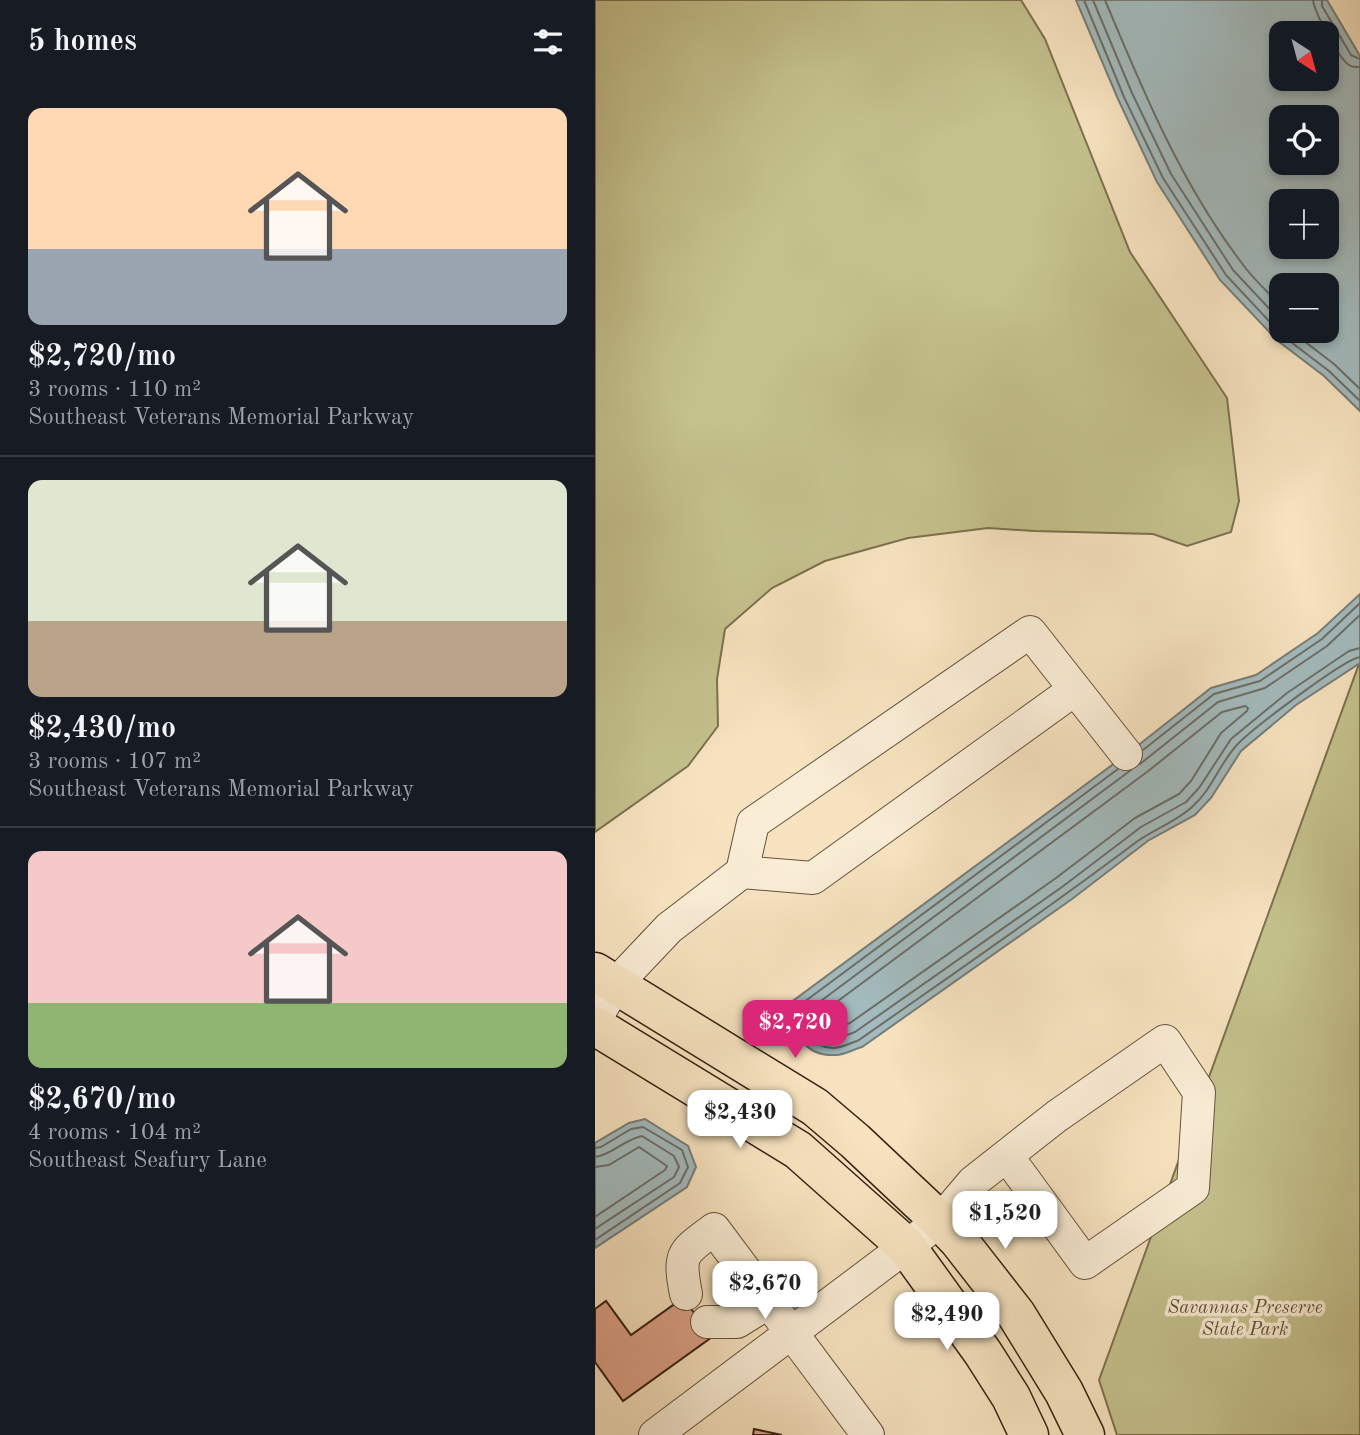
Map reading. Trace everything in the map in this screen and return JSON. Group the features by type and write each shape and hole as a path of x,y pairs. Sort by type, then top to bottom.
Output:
{"main road":[{"path":"605,978 815,1107 940,1220 1016,1314 1064,1392 1085,1435"},
{"path":"595,1026 798,1150 906,1246 977,1343 1011,1397 1029,1435"}],"street":[{"path":"595,1020 605,978 742,872 753,823 1030,632 1126,754"},
{"path":"742,872 813,878 1074,690"},
{"path":"655,1435 940,1220 973,1182 1057,1116 1165,1041 1199,1092 1193,1188 1086,1263 1007,1156"},
{"path":"686,1294 681,1267 686,1250 715,1230 868,1435"},
{"path":"707,1322 737,1322 746,1319 769,1302"}],"green space":[{"path":"595,0 1021,0 1045,39 1130,252 1227,398 1239,501 1231,532 1187,546 1153,534 988,528 908,538 825,561 772,588 725,629 717,679 718,726 688,766 595,832"},
{"name":"Savannas Preserve State Park","path":"1360,661 1360,1435 1117,1435 1099,1380"}],"water":[{"path":"1076,0 1327,0 1360,56 1360,411 1324,376 1281,343 1339,343 1339,273 1269,273 1269,332 1220,280 1157,182"},
{"path":"1360,594 1360,663 1296,705 1241,751 1211,798 1195,815 1149,840 1072,899 862,1047 839,1055 825,1055 816,1052 802,1041 792,1025 786,1006 1131,751 1211,688 1256,675 1318,633"},
{"path":"645,1119 688,1146 696,1167 687,1187 595,1248 595,1143 629,1123"}],"building":[{"path":"683,1298 712,1337 623,1401 595,1362 595,1309 606,1301 631,1335"},
{"path":"754,1429 782,1435 753,1435"}]}
